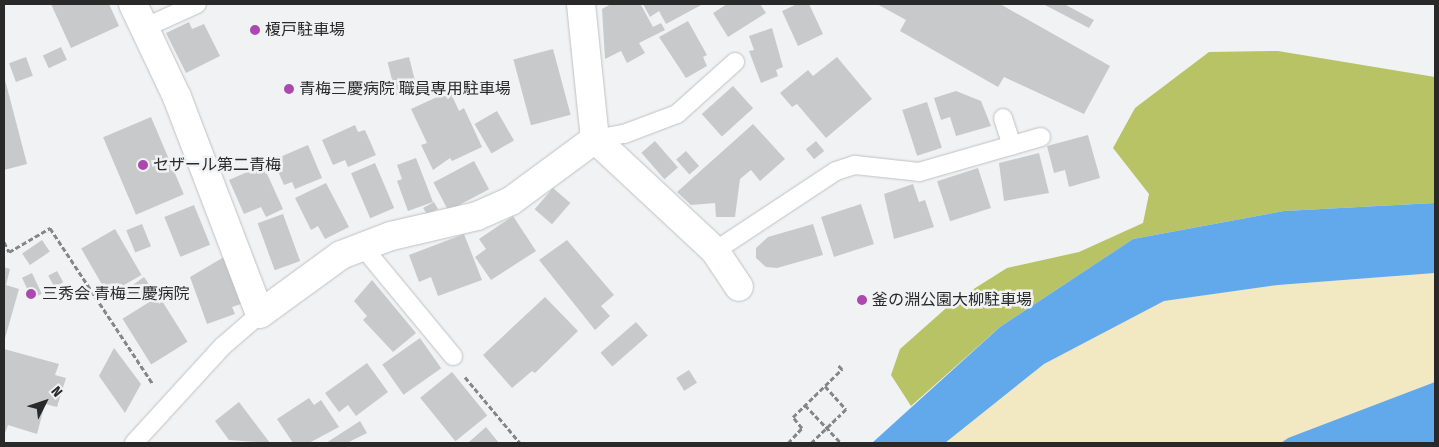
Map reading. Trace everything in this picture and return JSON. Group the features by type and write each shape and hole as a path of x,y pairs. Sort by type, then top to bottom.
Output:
{"street":[{"path":"581,4 595,138 715,251 739,286"},
{"path":"138,16 177,97 260,314 341,255 362,246 477,216 511,200 595,138"}],"lane":[{"path":"138,16 197,4"},
{"path":"595,138 624,134 677,114 735,62"},
{"path":"1003,118 1012,146"},
{"path":"715,251 836,171 855,165 918,172 1041,137"},
{"path":"362,246 453,356"},
{"path":"134,443 169,404 260,314"}],"path":[{"path":"4,242 9,252 50,228 101,312 169,404"},
{"path":"453,356 456,366 520,443"},
{"path":"788,443 802,428 792,417 842,369 837,364"},
{"path":"811,443 846,409 825,386"},
{"path":"805,405 841,443"}],"green space":[{"path":"1278,51 1435,77 1435,203 1284,211 1133,239 1000,327 911,406 891,375 900,349 953,302 1007,268 1079,252 1143,223 1149,194 1113,148 1135,108 1209,52"}],"sand":[{"path":"1435,273 1435,382 1281,443 945,443 1044,364 1164,301 1278,285"}],"water":[{"path":"1435,203 1435,273 1278,285 1164,301 1044,364 945,443 872,443 1000,327 1133,239 1284,211"},
{"path":"1435,382 1435,443 1281,443 1288,438"}],"building":[{"path":"51,4 109,4 119,26 71,48"},
{"path":"611,4 641,5 653,27 661,23 665,30 639,43 645,53 627,63 621,51 605,59 602,9"},
{"path":"643,4 703,4 666,24 659,11 650,17"},
{"path":"727,4 760,4 766,13 728,37 713,13"},
{"path":"797,4 809,4 823,34 798,46 782,11"},
{"path":"877,4 1000,4 1110,66 1084,114 1004,77 998,87 900,31 906,20"},
{"path":"1043,4 1064,4 1094,20 1089,28"},
{"path":"688,21 707,55 703,57 707,66 686,78 659,37"},
{"path":"189,22 192,29 204,24 220,56 186,73 166,33"},
{"path":"772,28 783,67 776,70 778,76 761,83 749,51 754,50 749,36"},
{"path":"61,47 67,60 49,68 43,55"},
{"path":"553,49 571,115 531,125 513,60"},
{"path":"26,57 33,76 16,82 9,63"},
{"path":"409,57 417,90 396,95 388,62"},
{"path":"837,57 872,99 826,138 797,104 792,107 780,93 808,70 813,76"},
{"path":"4,76 27,164 4,170"},
{"path":"733,86 753,108 722,136 702,114"},
{"path":"450,91 459,111 464,108 482,147 452,161 450,158 433,170 421,145 427,143 411,109"},
{"path":"956,91 981,101 991,126 956,136 950,117 941,120 934,98"},
{"path":"927,102 942,148 917,156 902,110"},
{"path":"497,111 514,140 491,153 474,124"},
{"name":"セザール第二青梅","path":"151,117 184,194 136,215 103,137"},
{"path":"753,124 785,159 760,181 751,170 740,179 735,217 716,217 715,203 691,205 677,192"},
{"path":"355,125 358,132 365,130 376,155 348,167 345,160 333,165 322,140"},
{"path":"1088,135 1100,178 1069,187 1065,170 1054,173 1047,146"},
{"path":"655,141 678,167 664,179 641,153"},
{"path":"816,141 824,151 814,159 806,149"},
{"path":"308,145 322,178 295,189 292,182 284,185 273,160"},
{"path":"686,151 699,166 689,175 676,160"},
{"path":"1039,153 1049,193 1004,201 999,163"},
{"path":"416,158 433,202 408,211 397,181 402,179 397,165"},
{"path":"474,161 489,189 448,211 433,183"},
{"path":"375,163 394,208 370,218 351,173"},
{"path":"263,165 283,209 266,217 261,207 244,214 229,180"},
{"path":"978,168 991,208 950,221 937,181"},
{"path":"326,183 349,227 325,239 318,226 311,230 295,198"},
{"path":"913,184 919,202 925,200 934,227 894,239 884,194"},
{"path":"553,188 570,203 552,224 535,209"},
{"path":"434,202 438,209 427,214 423,208"},
{"path":"861,204 874,244 834,257 821,217"},
{"path":"194,205 210,245 180,257 164,217"},
{"path":"283,214 300,261 275,270 258,223"},
{"path":"513,216 536,251 491,280 475,257 486,249 479,239"},
{"path":"142,224 151,246 135,253 126,230"},
{"path":"813,224 823,255 777,268 766,267 756,258 756,248 768,237"},
{"path":"115,229 142,275 108,294 81,249"},
{"path":"464,234 482,280 438,296 431,277 419,282 409,255"},
{"path":"42,240 50,252 30,265 22,253"},
{"path":"567,240 614,295 601,306 610,316 595,330 539,260"},
{"path":"224,257 241,304 232,307 235,314 207,324 190,277"},
{"path":"4,267 10,269 6,285 19,289 4,342"},
{"path":"57,271 63,282 55,287 48,276"},
{"path":"32,273 42,294 32,298 22,278"},
{"path":"144,277 151,287 137,297 130,287"},
{"path":"372,280 416,333 393,352 363,320 367,316 354,301"},
{"path":"66,285 71,294 60,300 56,291"},
{"path":"159,296 188,342 151,365 123,319"},
{"path":"545,297 578,331 535,373 532,371 512,388 483,355"},
{"path":"636,322 648,336 612,366 601,353"},
{"path":"420,338 441,368 404,395 382,364"},
{"path":"114,348 141,384 125,413 99,376"},
{"path":"4,349 59,364 55,375 66,378 57,407 45,404 37,434 8,425 4,436"},
{"path":"367,363 388,392 356,416 348,405 339,412 325,393"},
{"path":"689,370 697,383 684,391 676,378"},
{"path":"452,372 487,416 455,441 420,398"},
{"path":"309,398 314,405 321,400 339,427 309,443 293,443 277,419"},
{"path":"239,402 270,443 229,440 215,421"},
{"path":"360,421 367,433 347,443 326,443"},
{"path":"486,427 499,443 469,442"}],"place":[{"name":"榎戸駐車場","path":"255,30"},
{"name":"青梅三慶病院 職員専用駐車場","path":"289,89"},
{"name":"セザール第二青梅","path":"143,165"},
{"name":"三秀会 青梅三慶病院","path":"31,294"},
{"name":"釜の淵公園大柳駐車場","path":"862,300"}]}
